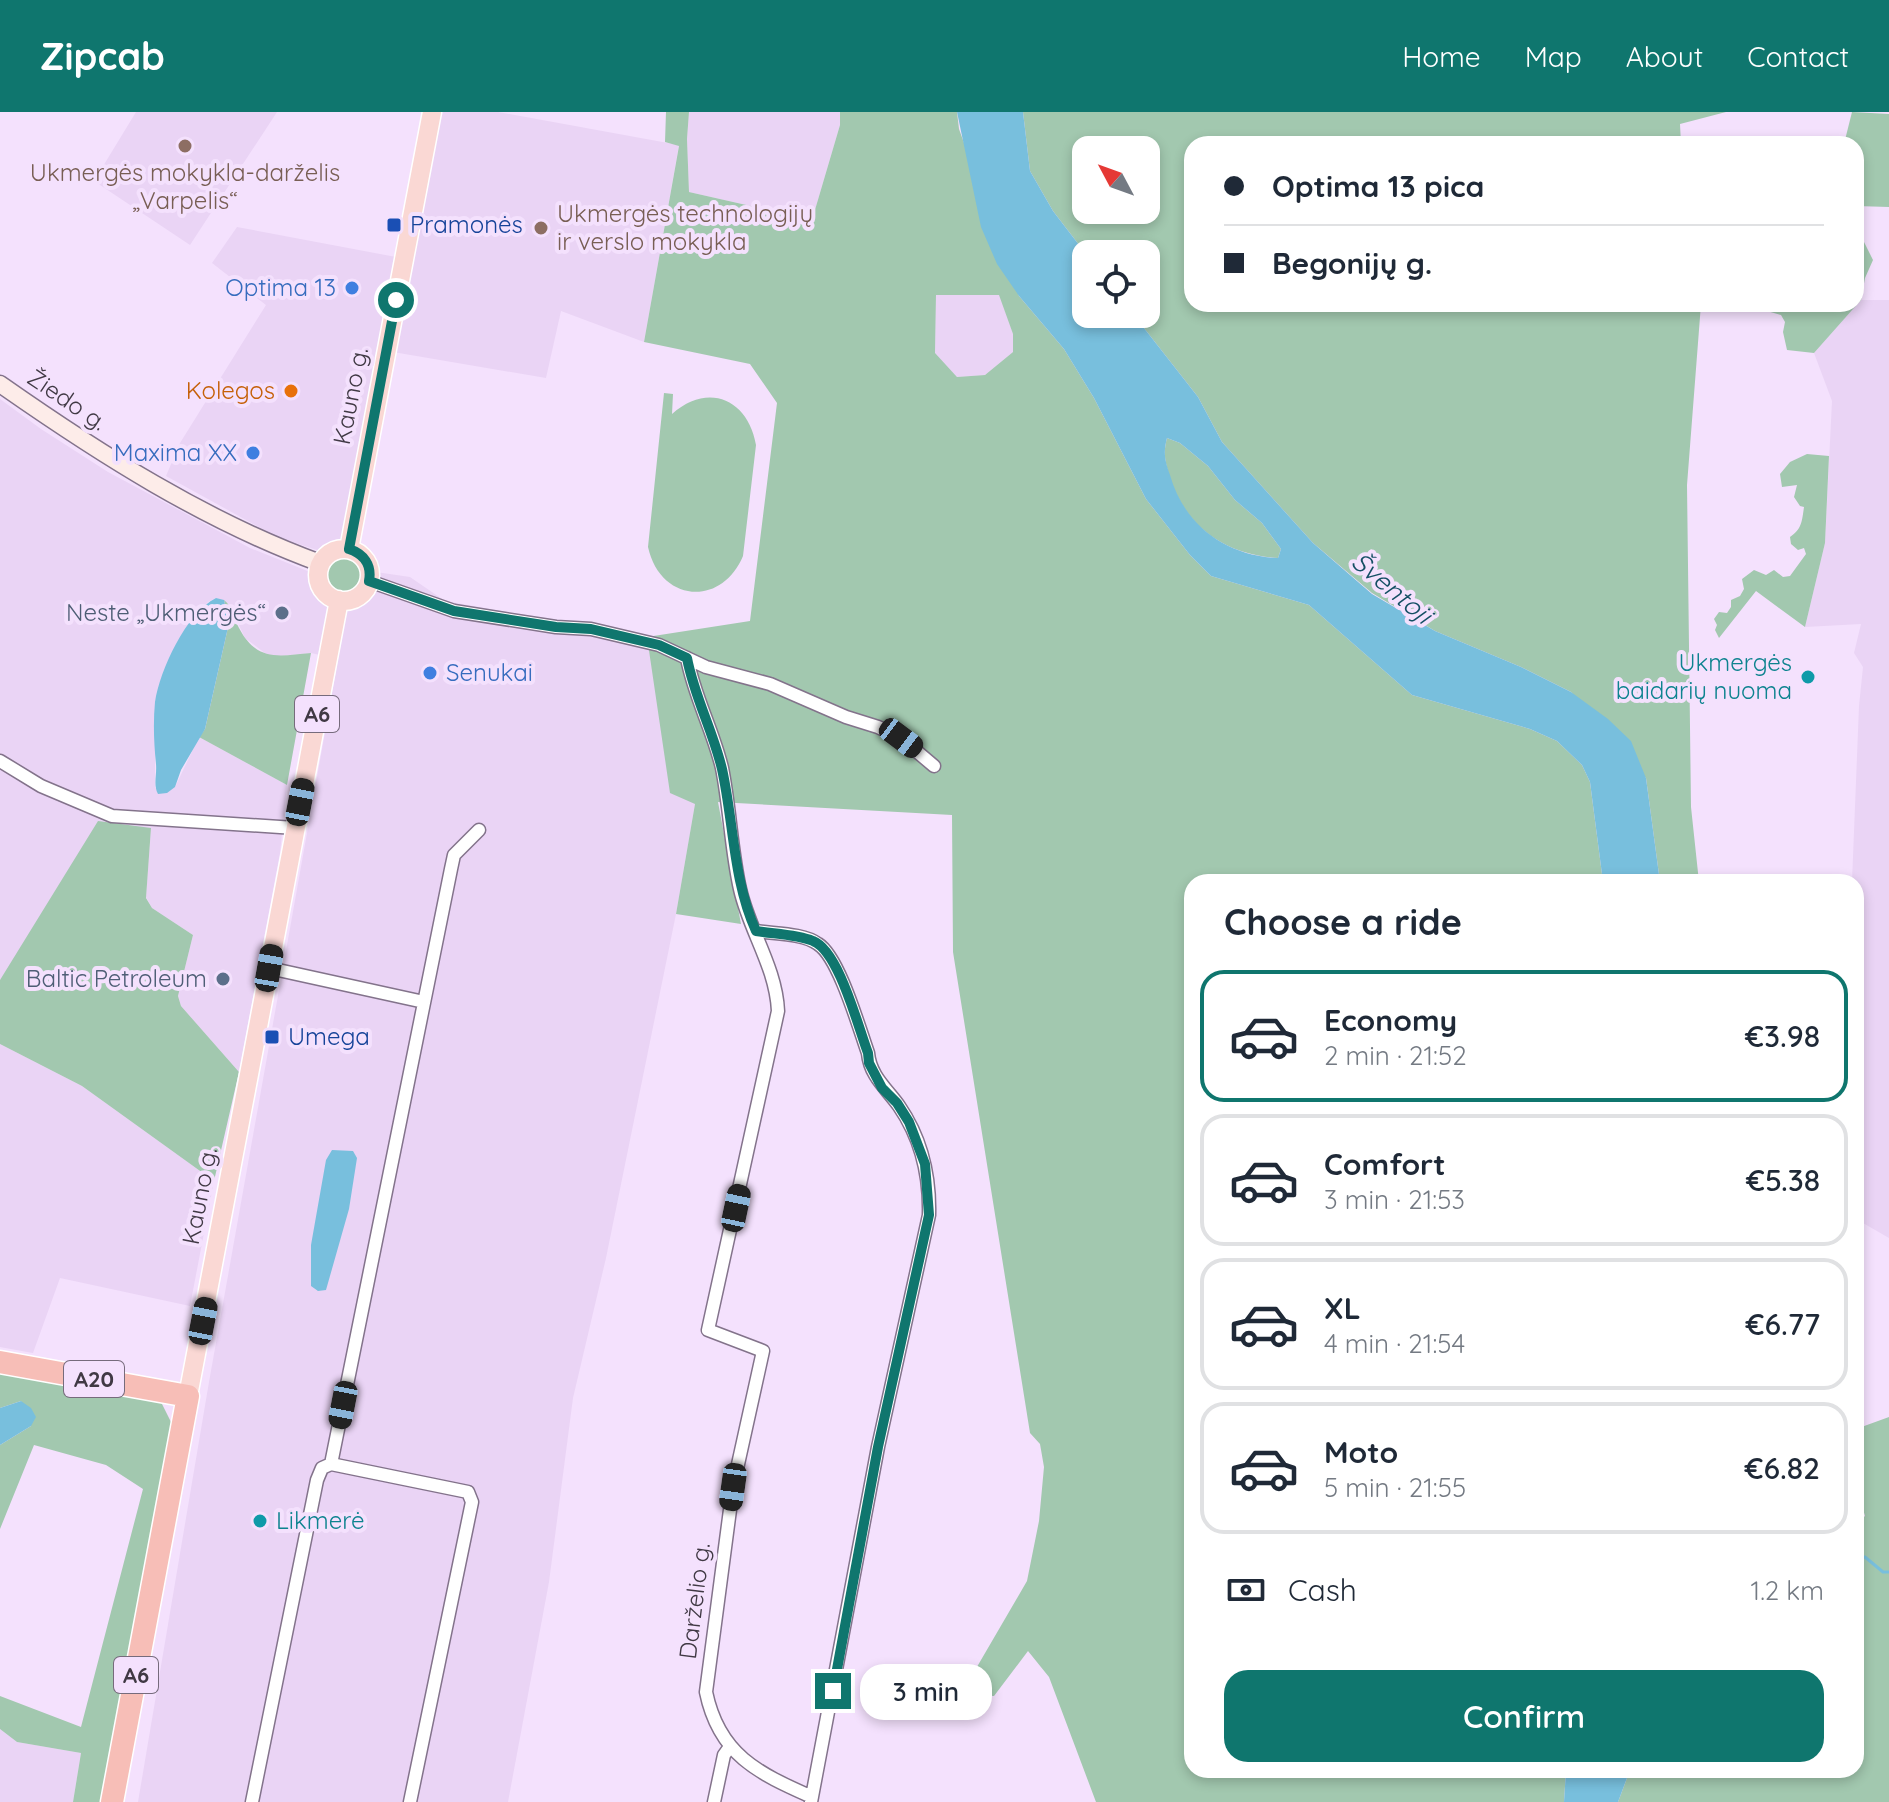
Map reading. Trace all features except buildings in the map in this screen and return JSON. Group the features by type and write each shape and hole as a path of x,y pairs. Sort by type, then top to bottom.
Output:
{"highway":[{"name":"A20","path":"0,1362 188,1396"},
{"name":"Kauno g.","path":"112,1802 188,1396"}],"main road":[{"name":"Kauno g.","path":"349,549 432,112"},
{"path":"349,549 364,558 369,569 369,581 356,598 339,600 328,596 321,586 318,575 320,563 332,551 349,549"},
{"name":"Kauno g.","path":"188,1396 339,600"}],"street":[{"name":"Žiedo g.","path":"0,384 72,435 126,467 258,539 320,563"},
{"path":"369,581 454,611 556,627 591,629 659,645 706,667 770,684 846,717 878,727 901,738 934,766"},
{"path":"687,658 690,677 707,717 721,766 740,889 756,931 811,940 827,951 845,989 869,1063 882,1088 897,1103 909,1122 925,1164 929,1215 878,1447 812,1800"},
{"path":"0,761 41,786 112,816 295,828"},
{"path":"331,1464 454,855 479,830"},
{"name":"Darželio g.","path":"756,931 775,987 777,1024 708,1330 763,1351 733,1487 706,1692 715,1724 729,1748 750,1765 812,1800"},
{"path":"269,968 424,1002"},
{"path":"252,1802 317,1480 322,1468 331,1464 468,1492 472,1502 410,1802"},
{"path":"714,1802 724,1755 729,1748"}],"shaded area":[{"name":"Ukmergės mokykla-darželis „Varpelis“","path":"136,112 277,112 190,245 94,181"},
{"name":"Ukmergės technologijų ir verslo mokykla","path":"439,112 498,112 679,145 644,342 561,311 546,378 393,352"},
{"path":"689,112 840,112 840,125 812,220 689,192"},
{"path":"237,227 396,257 346,522 341,539 320,551 277,537 166,476 180,443 266,305 212,263"},
{"path":"936,295 1000,295 1013,334 1013,352 985,375 957,377 935,354"},
{"path":"1864,300 1889,300 1889,1238 1864,1224 1864,874 1852,874 1863,667 1854,653 1861,624 1805,627 1825,543 1832,401 1814,353 1850,312 1864,312"},
{"path":"0,399 108,472 250,548 310,572 328,606 320,655 270,657 245,638 229,604 216,598 208,602 182,635 169,658 155,702 155,788 175,787 199,737 287,785 280,853 239,1072 181,1006 178,996 193,935 152,908 146,897 151,829 0,980"},
{"path":"376,572 410,577 445,601 647,637 695,804 676,914 606,1258 573,1398 549,1582 508,1802 138,1802 209,1382 347,609 366,596"},
{"path":"0,1044 82,1086 214,1181 190,1306 60,1278 33,1353 0,1347"},
{"path":"0,1729 17,1742 81,1753 73,1802 0,1802"}],"green space":[{"path":"666,112 689,112 689,192 812,220 840,125 840,112 957,112 959,129 1019,296 1064,349 1094,398 1146,499 1190,555 1211,576 1309,605 1412,695 1530,729 1557,741 1582,765 1590,782 1602,874 1184,874 1184,1778 1566,1778 1564,1802 1096,1802 1049,1677 1028,1651 994,1696 959,1694 1027,1581 1039,1521 1044,1467 1040,1444 1030,1433 953,952 952,815 718,802 741,924 676,914 695,804 670,793 647,637 750,621 777,403 750,364 644,342 679,146 665,142","holes":["936,295 999,295 1013,334 1013,352 985,375 957,377 935,353"]},
{"path":"1023,112 1726,112 1680,124 1681,136 1184,136 1184,312 1700,312 1687,485 1691,807 1698,874 1659,874 1646,778 1571,692 1435,631 1372,593 1313,543 1222,442 1198,397 1144,328 1160,328 1160,240 1075,240 1053,211 1030,171"},
{"path":"1852,112 1889,114 1889,207 1864,206 1864,136 1846,136"},
{"path":"1864,242 1873,260 1864,284"},
{"path":"1770,312 1850,312 1814,353 1787,350 1783,332 1785,322 1781,315"},
{"path":"664,393 673,394 672,414 699,399 724,400 745,416 756,445 743,556 733,573 721,584 706,591 692,592 678,588 665,579 648,547"},
{"path":"1167,438 1180,443 1208,466 1235,500 1262,523 1281,549 1278,558 1259,556 1224,544 1196,523 1176,493 1169,475 1165,457"},
{"path":"1807,454 1829,456 1825,543 1805,627 1756,591 1719,638 1714,619 1719,612 1727,613 1731,600 1740,596 1744,589 1742,579 1754,570 1766,575 1774,570 1783,577 1790,576 1806,554 1804,548 1798,550 1791,544 1790,537 1799,528 1804,507 1794,497 1797,485 1782,487 1780,474 1790,462"},
{"path":"344,555 357,561 363,574 357,587 344,593 331,587 325,574 331,561"},
{"path":"224,600 246,639 261,652 278,655 311,653 287,785 199,737 205,729 229,623"},
{"path":"98,821 151,828 146,898 152,908 193,935 178,996 181,1006 239,1072 214,1181 82,1086 0,1044 0,980"},
{"path":"0,1369 86,1383 108,1394 161,1402 172,1424 103,1802 73,1802 81,1753 17,1742 0,1729 0,1696 81,1727 143,1489 106,1465 34,1445 0,1529 0,1445 31,1426 21,1401 0,1408"},
{"path":"1889,1417 1889,1802 1618,1802 1627,1778 1864,1778 1864,1426"}],"water":[{"path":"957,112 1023,112 1030,171 1053,211 1075,240 1072,240 1072,328 1144,328 1198,397 1222,442 1313,543 1372,594 1435,631 1571,692 1608,719 1631,741 1646,778 1659,874 1602,874 1590,782 1582,765 1557,741 1530,729 1412,695 1309,605 1211,576 1190,555 1146,499 1094,398 1064,349 1019,296 997,264 981,227","holes":["1167,438 1180,443 1208,466 1235,500 1262,523 1281,549 1278,558 1241,551 1225,544 1197,523 1177,493 1166,461"]},
{"path":"216,598 224,600 229,623 205,729 181,770 175,787 167,793 158,794 154,726 155,702 162,674 185,629 205,605"},
{"path":"332,1150 353,1151 357,1158 349,1209 326,1290 318,1291 311,1286 311,1245 326,1160"},
{"path":"21,1401 31,1408 36,1417 31,1426 0,1445 0,1408"},
{"path":"1566,1778 1627,1778 1618,1802 1564,1802"}],"waterway":[{"path":"1864,1557 1883,1572 1889,1572"}],"place":[{"name":"Ukmergės mokykla-darželis „Varpelis“","path":"185,146"},
{"name":"Pramonės","path":"394,225"},
{"name":"Ukmergės technologijų ir verslo mokykla","path":"541,228"},
{"name":"Optima 13","path":"352,288"},
{"name":"Kolegos","path":"291,391"},
{"name":"Maxima XX","path":"253,453"},
{"name":"Neste „Ukmergės“","path":"282,613"},
{"name":"Senukai","path":"430,673"},
{"name":"Ukmergės baidarių nuoma","path":"1808,677"},
{"name":"Baltic Petroleum","path":"223,979"},
{"name":"Umega","path":"272,1037"},
{"name":"Likmerė","path":"260,1521"}],"route":[{"path":"396,300 349,549 364,558 369,569 369,581 411,593 428,603 454,611 556,627 591,629 659,645 687,658 690,677 707,717 721,766 740,889 756,931 811,940 827,951 845,989 869,1063 882,1088 897,1103 909,1122 925,1164 929,1215 878,1447 833,1691"}],"water label":[{"name":"Šventoji","path":"1392,588"}]}
